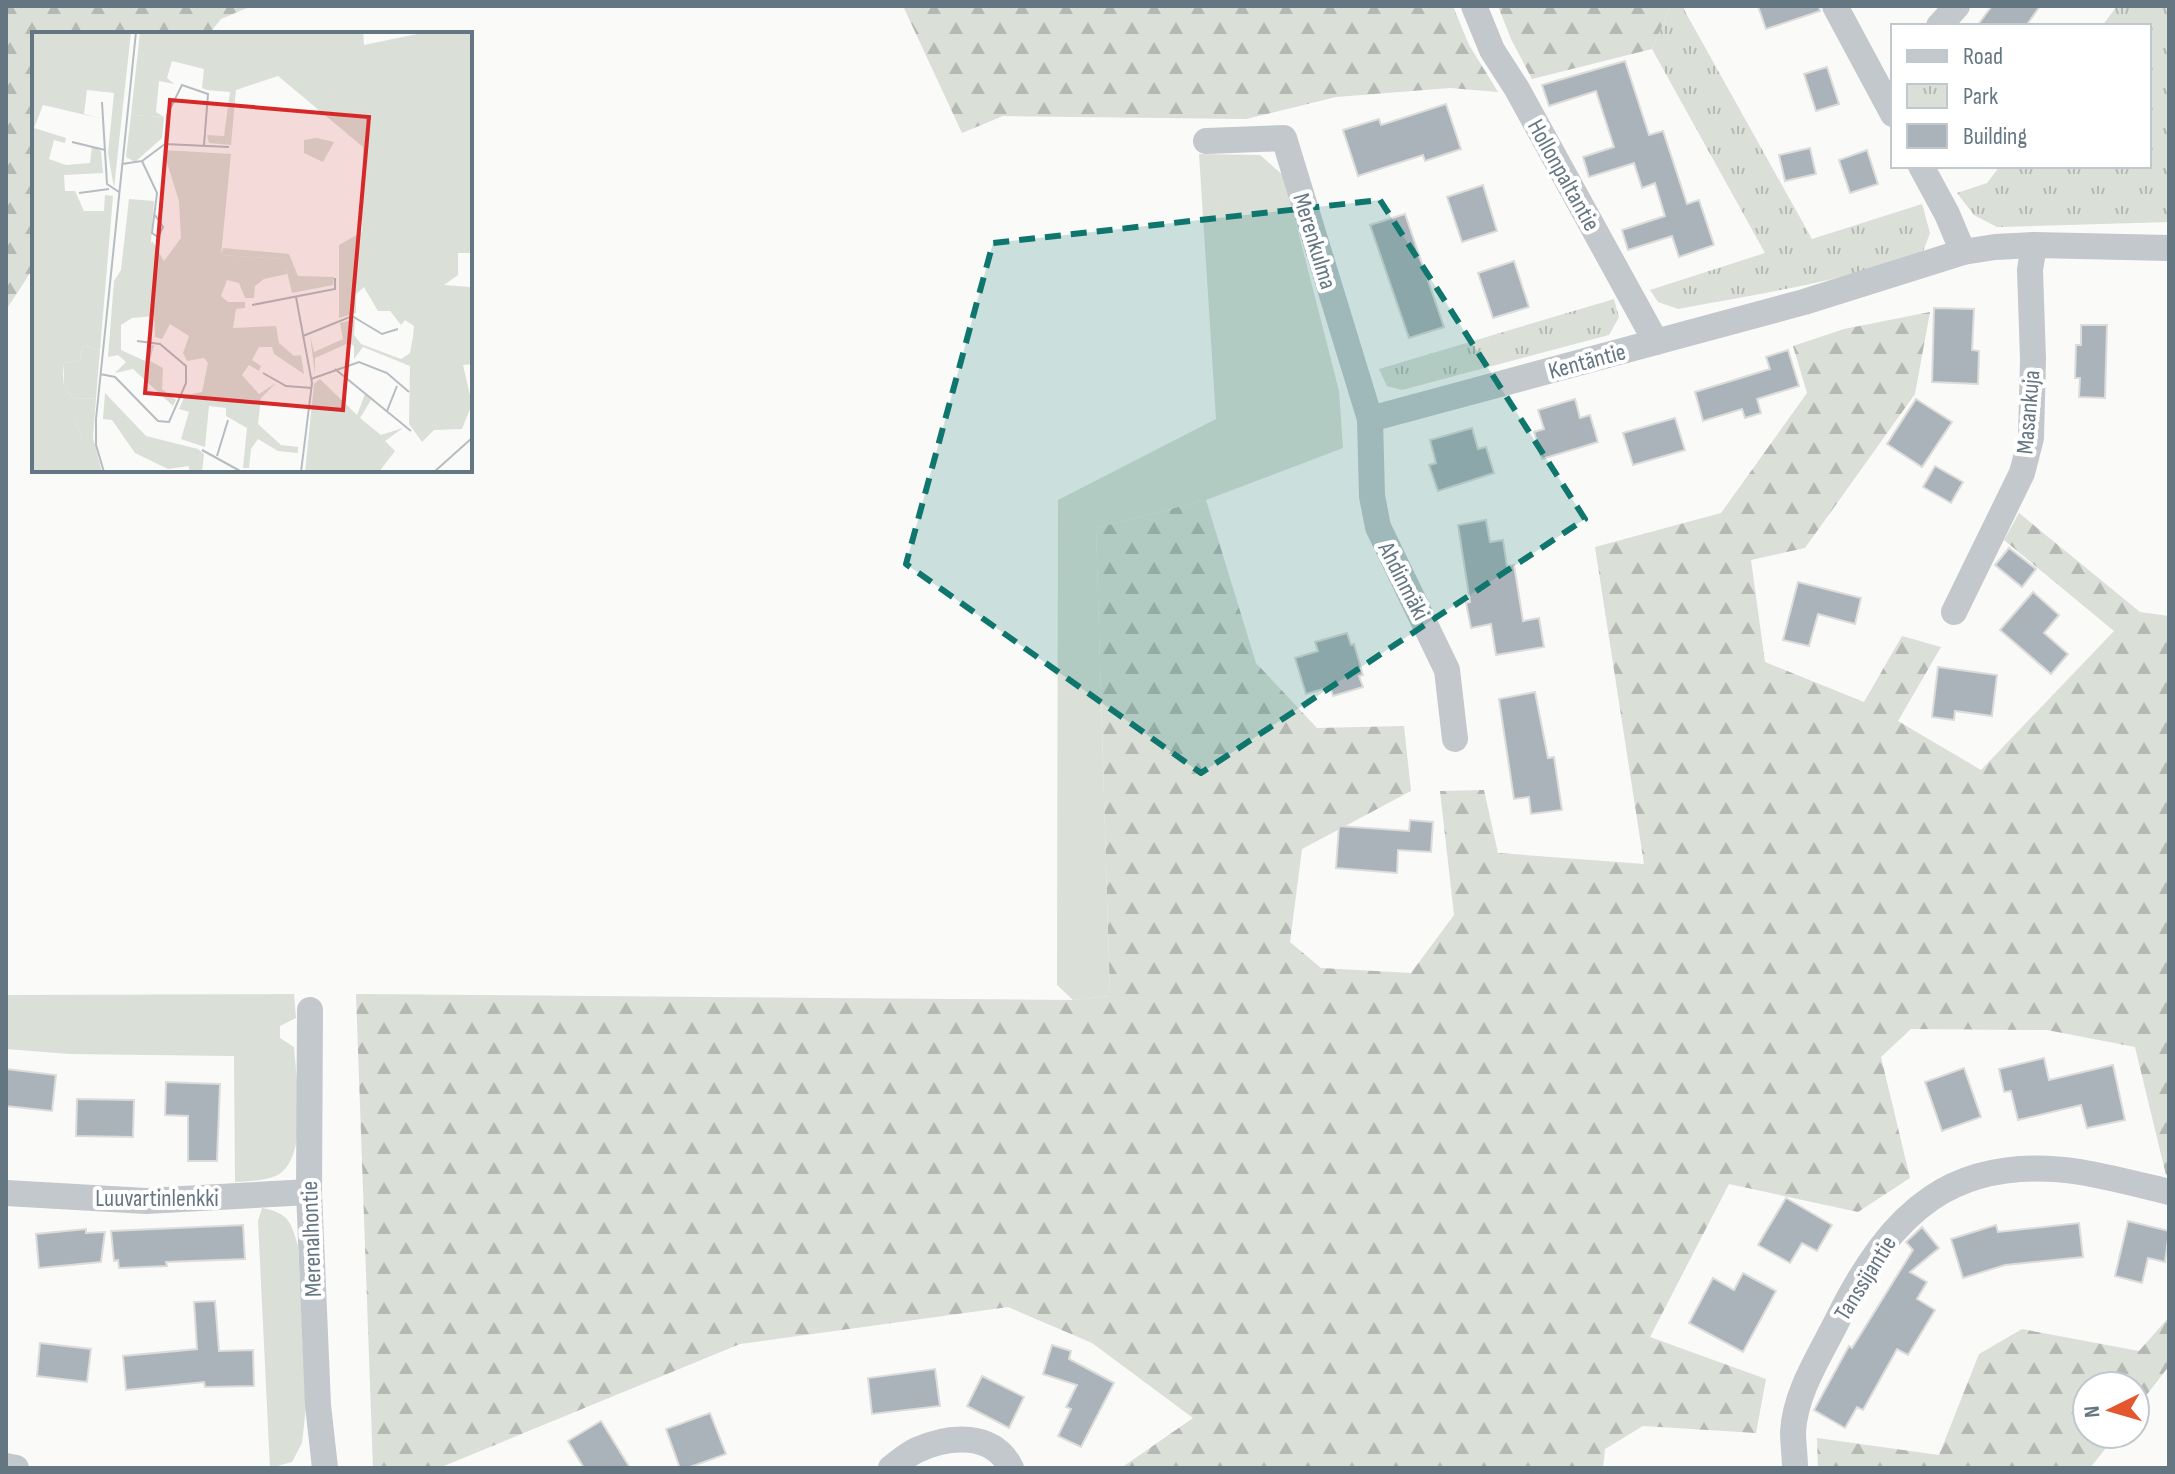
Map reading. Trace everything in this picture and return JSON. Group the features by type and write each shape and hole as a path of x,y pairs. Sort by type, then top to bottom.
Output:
{"street":[{"name":"Hollonpaltantie","path":"1474,6 1492,50 1517,89 1656,342"},
{"path":"1835,6 1885,80 1891,106"},
{"path":"1941,24 1957,6"},
{"name":"Merenkulma","path":"1206,141 1284,138 1370,419"},
{"path":"1922,168 1963,252 2034,245 2169,248"},
{"name":"Masankuja","path":"1954,612 2022,473 2031,438 2033,359 2030,270 2034,245"},
{"name":"Kentäntie","path":"1370,419 1804,302 1963,252"},
{"name":"Ahdinmäki","path":"1370,419 1372,496 1378,527 1447,670 1455,739"},
{"name":"Merenalhontie","path":"310,1010 309,1192 318,1405 325,1468"},
{"name":"Tanssijantie","path":"1795,1468 1793,1431 1803,1389 1850,1295 1884,1241 1918,1206 1951,1186 1981,1174 2017,1169 2079,1172 2169,1192"},
{"name":"Luuvartinlenkki","path":"6,1193 146,1201 309,1192"},
{"path":"891,1468 916,1450 941,1442 966,1439 987,1443 1004,1453 1011,1468"},
{"path":"6,1466 16,1468"}],"highlighted area":[{"path":"1380,200 1585,519 1201,773 906,564 993,243"}],"green space":[{"path":"6,6 351,6 247,8 221,19 211,32 32,32 32,270 6,310"},
{"path":"903,6 1453,6 1469,45 1498,92 1450,88 1336,97 1246,119 1003,116 962,133"},
{"path":"1498,6 1671,6 1652,49 1532,79"},
{"path":"1671,6 1682,6 1812,239 1922,204 1930,233 1923,252 1833,279 1771,292 1678,309 1658,302 1650,290 1765,253 1652,49"},
{"path":"2117,6 2169,6 2169,222 1997,227 1974,215 1957,193 1987,183 1998,168 2151,168 2151,24 2104,24"},
{"path":"1199,154 1260,155 1284,176 1339,391 1343,448 1206,500 1096,528 1110,996 1073,1000 1057,985 1058,500 1216,419"},
{"path":"1614,299 1619,317 1609,335 1402,390 1387,386 1379,369"},
{"path":"1930,312 1915,394 1805,548 1751,560 1765,662 1864,702 1902,636 1941,647 1898,721 1981,770 2114,631 2004,540 2019,513 2140,612 2169,616 2169,1176 2166,1175 2135,1047 2047,1030 1911,1029 1881,1057 1910,1178 1858,1212 1729,1184 1650,1337 1766,1379 1756,1433 1643,1426 1605,1449 1603,1468 1121,1468 1193,1418 1092,1343 1008,1307 740,1344 439,1468 373,1468 356,994 1073,1000 1110,996 1096,528 1206,500 1256,663 1317,728 1404,726 1411,791 1302,849 1290,942 1321,968 1411,973 1454,915 1440,791 1484,790 1498,853 1644,864 1595,547 1721,513 1807,393 1793,346 1844,329"},
{"path":"294,994 296,1018 280,1026 280,1038 294,1047 297,1139 293,1156 285,1169 264,1179 235,1182 234,1056 70,1054 6,1049 6,995"},
{"path":"262,1208 288,1220 298,1246 306,1407 302,1443 292,1462 270,1468 258,1221"},
{"path":"2169,1317 2169,1366 2151,1389 2151,1370 2071,1370 2071,1450 2104,1450 2090,1468 1818,1468 1817,1438 1939,1455 1979,1354 2022,1329 2139,1351"}],"building":[{"path":"1758,6 1819,6 1820,11 1766,29"},
{"path":"1992,6 2040,6 2027,24 1978,24"},
{"path":"1625,61 1649,135 1663,131 1687,204 1699,200 1714,245 1679,257 1672,236 1628,250 1622,230 1665,216 1655,183 1642,188 1634,163 1589,177 1583,157 1614,147 1596,91 1549,106 1542,85"},
{"path":"1827,67 1839,104 1816,111 1804,74"},
{"path":"1446,104 1461,149 1425,161 1423,155 1358,176 1343,130 1379,119 1381,125"},
{"path":"1810,148 1816,174 1785,181 1779,155"},
{"path":"1867,150 1878,184 1850,193 1839,160"},
{"path":"1483,185 1497,231 1462,242 1447,197"},
{"path":"1405,214 1444,327 1409,338 1370,225"},
{"path":"1514,261 1529,307 1493,318 1478,273"},
{"path":"1934,308 1974,309 1972,350 1979,351 1978,384 1932,382"},
{"path":"2081,325 2107,325 2105,398 2079,397 2080,378 2075,378 2076,345 2081,345"},
{"path":"1788,350 1799,386 1757,399 1761,413 1745,418 1742,409 1703,421 1695,392 1770,369 1766,357"},
{"path":"1575,399 1580,418 1590,415 1598,442 1542,459 1534,432 1544,429 1538,410"},
{"path":"1916,399 1952,422 1922,467 1887,444"},
{"path":"1675,418 1685,450 1633,465 1623,433"},
{"path":"1472,428 1478,449 1486,447 1494,473 1438,491 1429,465 1436,463 1430,440"},
{"path":"1935,466 1963,482 1951,503 1923,487"},
{"path":"1486,520 1490,542 1503,540 1507,566 1514,565 1523,621 1539,618 1544,647 1496,655 1491,624 1471,628 1458,525"},
{"path":"2009,548 2036,569 2022,587 1995,565"},
{"path":"1798,582 1861,598 1855,624 1818,614 1809,646 1783,640"},
{"path":"2033,592 2059,615 2044,633 2068,654 2051,674 2000,630"},
{"path":"1347,633 1351,645 1354,644 1363,675 1359,676 1363,687 1333,696 1330,687 1306,694 1295,658 1318,651 1315,642"},
{"path":"1938,667 1997,675 1992,716 1955,711 1954,720 1932,717"},
{"path":"1535,692 1548,758 1554,757 1562,810 1531,814 1529,797 1514,799 1499,699"},
{"path":"1410,820 1433,822 1431,852 1398,850 1397,873 1336,868 1339,826 1409,831"},
{"path":"2044,1058 2049,1080 2113,1065 2125,1120 2087,1128 2081,1105 2018,1120 2011,1091 2004,1092 1999,1069"},
{"path":"1964,1068 1981,1117 1942,1131 1925,1082"},
{"path":"6,1069 56,1075 52,1111 6,1106"},
{"path":"166,1082 220,1084 217,1161 188,1161 188,1116 165,1115"},
{"path":"77,1099 134,1100 133,1137 76,1136"},
{"path":"1786,1198 1832,1225 1817,1251 1802,1243 1790,1263 1758,1245"},
{"path":"2128,1221 2169,1231 2165,1262 2148,1258 2142,1283 2115,1276"},
{"path":"2079,1223 2083,1257 2005,1265 1963,1278 1951,1239 1996,1225 1998,1232"},
{"path":"243,1225 245,1259 166,1262 167,1266 119,1268 118,1260 114,1261 111,1231"},
{"path":"1922,1227 1939,1248 1910,1272 1927,1282 1917,1299 1935,1310 1908,1355 1897,1349 1863,1410 1857,1407 1845,1428 1814,1410 1849,1346 1852,1348 1913,1250 1906,1242"},
{"path":"86,1229 86,1233 105,1232 101,1262 39,1268 36,1234"},
{"path":"1743,1273 1776,1291 1743,1352 1689,1323 1713,1278 1734,1290"},
{"path":"215,1301 219,1351 253,1350 254,1386 205,1387 204,1382 126,1390 123,1356 197,1349 194,1302"},
{"path":"40,1343 91,1349 87,1382 37,1376"},
{"path":"1052,1345 1071,1351 1069,1359 1114,1383 1081,1447 1058,1436 1071,1409 1066,1407 1077,1385 1043,1374"},
{"path":"935,1369 940,1406 872,1414 868,1378"},
{"path":"982,1376 1024,1397 1009,1428 967,1406"},
{"path":"710,1413 726,1454 680,1468 666,1429"},
{"path":"601,1421 630,1468 584,1468 568,1441"}]}
